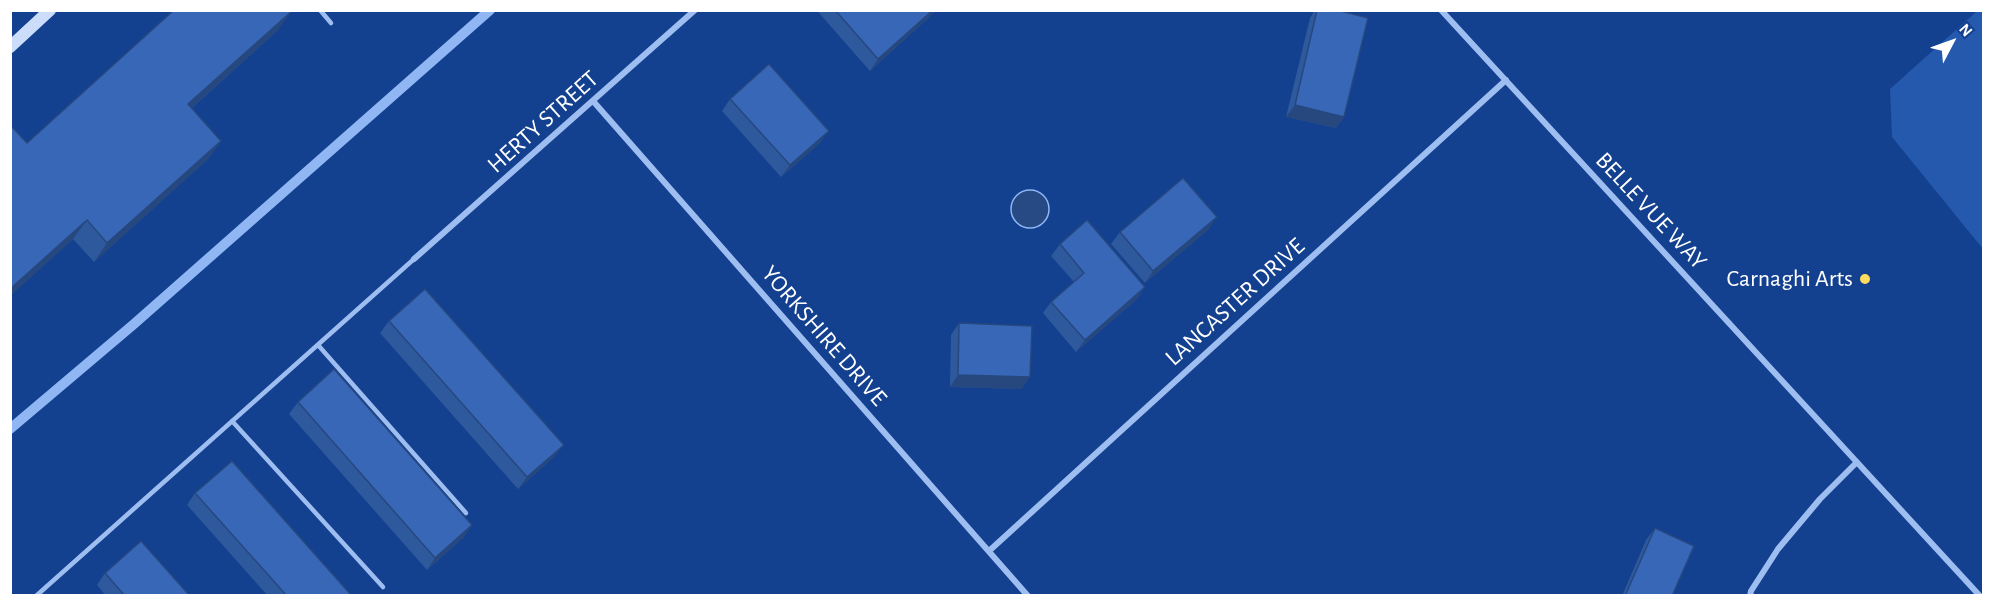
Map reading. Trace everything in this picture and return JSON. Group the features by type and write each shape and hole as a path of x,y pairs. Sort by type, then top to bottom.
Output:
{"street":[{"path":"10,47 50,10"},
{"name":"HERTY STREET","path":"414,260 695,10"},
{"name":"BELLE VUE WAY","path":"1441,10 1980,596"},
{"name":"LANCASTER DRIVE","path":"989,551 1506,80"},
{"name":"YORKSHIRE DRIVE","path":"593,101 1028,596"},
{"path":"1750,596 1778,549 1820,499 1857,462"}],"lane":[{"path":"320,10 331,23"},
{"path":"40,594 414,260"},
{"path":"318,345 466,513"},
{"path":"232,421 383,587"}],"shaded area":[{"path":"1977,11 1984,11 1983,249 1892,137 1890,89"},
{"path":"1030,190 1043,196 1049,209 1043,222 1030,228 1017,222 1011,209 1017,196"}],"building":[{"path":"174,10 292,11 188,104 221,141 107,243 87,220 10,289 10,125 27,143"},
{"path":"835,10 933,10 878,59"},
{"path":"1317,10 1337,10 1368,18 1344,117 1295,105"},
{"path":"769,64 829,131 790,165 730,99"},
{"path":"1183,178 1217,217 1153,271 1120,232"},
{"path":"1087,220 1145,287 1085,340 1051,302 1084,273 1060,244"},
{"path":"425,289 564,445 527,477 389,321"},
{"path":"959,323 1032,326 1030,377 958,375"},
{"path":"334,369 472,525 435,558 298,402"},
{"path":"232,461 352,596 287,596 195,493"},
{"path":"1655,528 1694,546 1672,596 1625,596"},
{"path":"141,541 190,596 125,596 105,573"}],"waterway":[{"path":"10,429 134,324 490,10"}],"place":[{"name":"Carnaghi Arts","path":"1865,279"}]}
